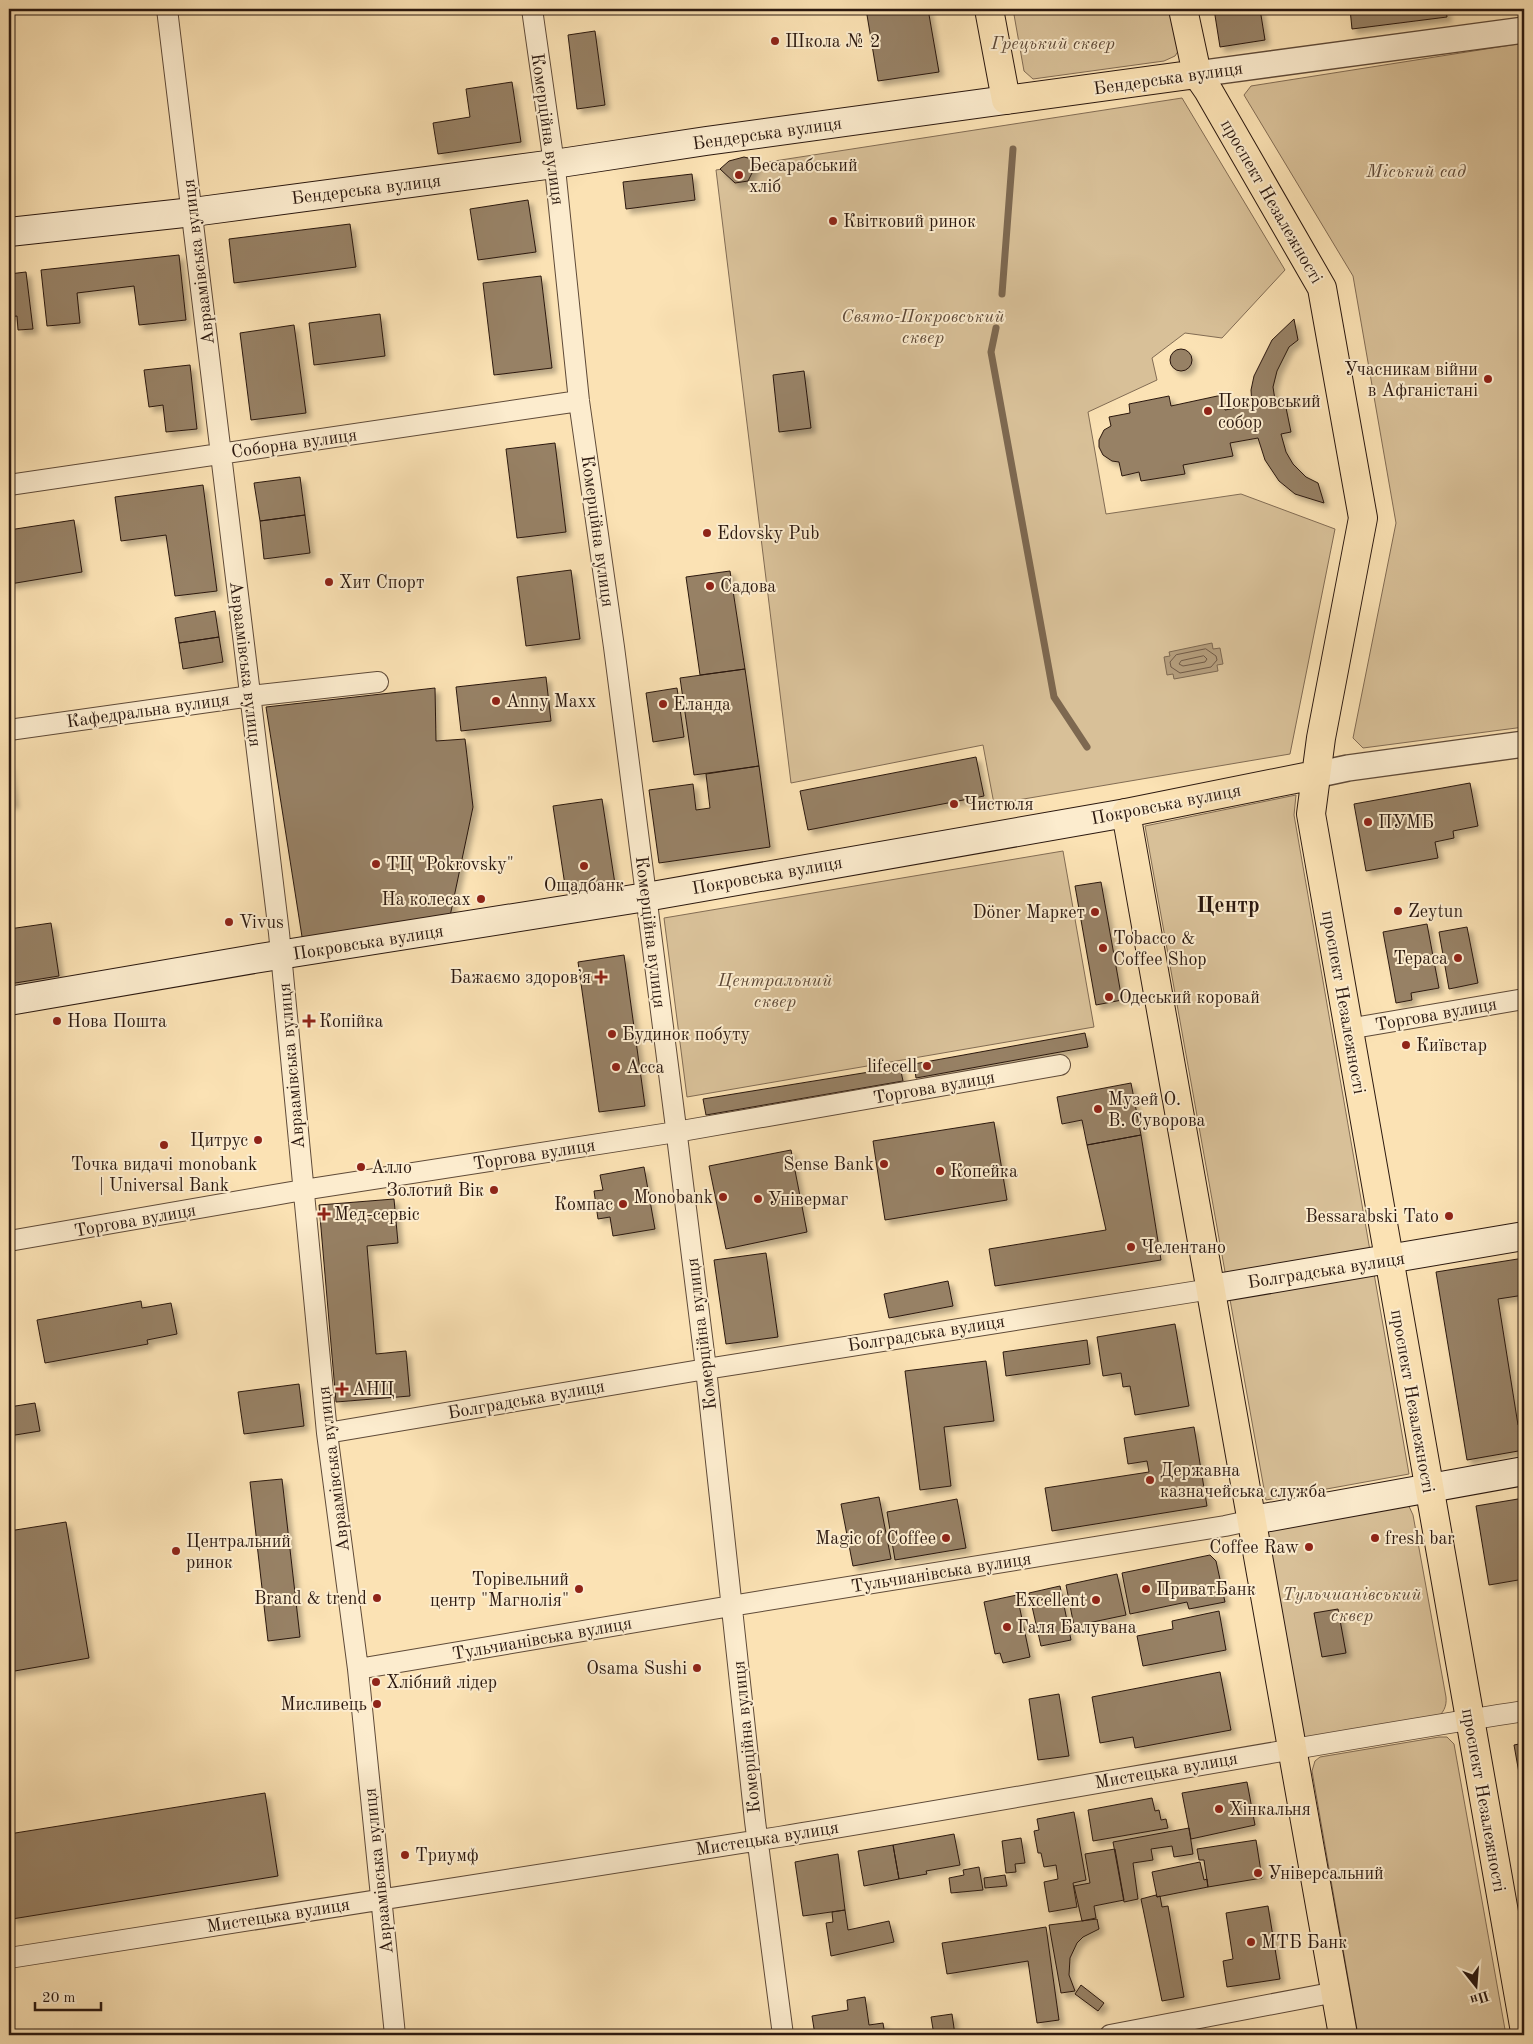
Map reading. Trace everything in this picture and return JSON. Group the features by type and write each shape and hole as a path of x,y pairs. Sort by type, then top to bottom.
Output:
{"main road":[{"path":"989,9 1006,100"},
{"name":"проспект Незалежності","path":"1183,9 1197,74 1322,288 1363,518 1314,775 1311,814 1524,2026"},
{"name":"Бендерська вулиця","path":"9,232 193,212 554,164 706,141 1197,74"},
{"name":"Покровська вулиця","path":"9,1001 281,955 646,897 1126,813 1314,775"},
{"path":"1126,813 1344,2035"},
{"name":"Болградська вулиця","path":"1211,1289 1524,1236"},
{"name":"Тульчианівська вулиця","path":"1253,1520 1524,1471"}],"street":[{"name":"Авраамівська вулиця","path":"167,9 193,212 220,454 251,696 281,955 302,1190 327,1433 358,1669 395,2035"},
{"name":"Комерційна вулиця","path":"532,9 554,164 579,401 613,638 706,1369 758,1840 783,2035"},
{"name":"Бендерська вулиця","path":"1197,74 1524,30"},
{"name":"Соборна вулиця","path":"9,486 579,401"},
{"name":"Кафедральна вулиця","path":"9,730 251,696 378,682"},
{"name":"Покровська вулиця","path":"1314,775 1348,768 1524,744"},
{"name":"Торгова вулиця","path":"1348,1030 1524,999"},
{"name":"Торгова вулиця","path":"9,1242 302,1190 676,1132 1060,1065"},
{"name":"Болградська вулиця","path":"327,1433 706,1369 1211,1289"},
{"name":"Тульчианівська вулиця","path":"358,1669 1253,1520"},
{"name":"Мистецька вулиця","path":"9,1958 758,1840 1524,1711"},
{"path":"1110,2035 1336,1992"}],"green space":[{"name":"Грецький сквер","path":"1013,9 1171,9 1179,50 1175,56 1164,61 1033,79 1024,71"},
{"name":"Міський сад","path":"1524,43 1524,727 1363,748 1353,738 1396,523 1353,276 1244,95 1251,86"},
{"name":"Свято-Покровський сквер","path":"1182,98 1285,270 1222,338 1185,333 1152,358 1157,380 1088,412 1106,514 1241,494 1335,529 1290,754 994,804 983,745 791,783 716,170"},
{"path":"1296,795 1294,815 1409,1474 1266,1500 1145,826"},
{"name":"Центральний сквер","path":"1063,851 1094,1027 687,1097 664,918"},
{"name":"Тульчианівський сквер","path":"1407,1502 1413,1515 1446,1697 1444,1710 1436,1719 1306,1740 1297,1727 1267,1530"},
{"path":"1447,1737 1454,1744 1506,2035 1358,2035 1312,1771 1315,1761 1320,1757"}],"water":[{"path":"1212,643 1213,649 1220,648 1223,664 1217,665 1218,671 1174,679 1173,674 1167,675 1164,657 1170,656 1169,652"}],"building":[{"path":"866,9 928,9 939,72 878,81"},
{"path":"1214,9 1260,9 1265,40 1220,47"},
{"path":"1350,9 1446,9 1447,17 1352,29"},
{"path":"595,31 605,105 577,109 568,35"},
{"path":"512,82 521,142 438,154 433,123 470,117 466,89"},
{"name":"Бесарабський хліб","path":"744,157 752,159 757,163 748,181 735,183 720,169 729,161"},
{"path":"692,174 695,200 626,209 623,182"},
{"path":"528,200 536,252 478,260 470,209"},
{"path":"350,224 356,267 234,283 229,239"},
{"path":"179,255 186,320 139,325 134,286 77,293 80,323 47,326 41,270"},
{"path":"26,272 33,329 18,330 17,316 9,317 9,274"},
{"path":"541,276 552,368 494,375 483,283"},
{"path":"380,314 385,356 314,365 309,323"},
{"name":"Покровський собор","path":"1294,319 1298,340 1289,347 1277,371 1273,387 1275,400 1284,398 1291,432 1281,434 1286,452 1293,464 1306,477 1318,483 1324,503 1295,494 1279,481 1265,460 1258,438 1230,443 1233,456 1183,465 1185,474 1141,481 1139,472 1122,476 1119,462 1112,461 1103,455 1099,447 1099,440 1104,430 1111,426 1109,417 1130,413 1129,404 1169,396 1171,406 1222,395 1225,410 1252,405 1251,390 1254,376 1272,340"},
{"path":"294,325 306,413 251,420 240,333"},
{"path":"1181,349 1189,352 1192,360 1189,368 1181,371 1173,368 1170,360 1173,352"},
{"path":"190,365 197,429 166,432 163,405 149,407 144,370"},
{"path":"804,371 811,428 779,432 773,375"},
{"path":"555,443 566,532 517,538 506,449"},
{"path":"300,477 305,515 260,521 254,483"},
{"path":"203,485 217,591 175,596 166,535 121,541 115,497"},
{"path":"305,515 310,553 264,559 260,521"},
{"path":"74,520 82,572 10,584 9,530"},
{"path":"571,570 580,639 526,646 517,577"},
{"path":"730,571 745,669 700,675 686,577"},
{"path":"215,611 219,637 179,643 175,618"},
{"path":"219,637 223,662 183,669 179,643"},
{"path":"745,669 759,766 694,775 680,678"},
{"path":"546,677 551,721 461,731 456,687"},
{"name":"ТЦ \"Pokrovsky\"","path":"435,688 436,741 465,739 473,807 449,921 303,943 266,707"},
{"name":"Еланда","path":"677,688 684,737 653,742 646,693"},
{"path":"976,757 984,796 808,830 800,791"},
{"path":"9,765 14,804 9,804"},
{"path":"759,766 770,847 659,863 649,790 693,784 696,810 710,808 706,774"},
{"path":"1470,783 1478,826 1453,831 1454,838 1435,842 1438,858 1366,871 1354,804"},
{"path":"602,799 615,884 566,892 553,806"},
{"path":"1101,882 1122,1000 1096,1005 1075,886"},
{"path":"51,923 59,976 9,984 9,929"},
{"path":"1427,924 1439,988 1411,993 1412,1000 1396,1003 1383,932"},
{"name":"Тераса","path":"1467,927 1478,983 1449,989 1439,932"},
{"name":"Будинок побуту","path":"624,955 645,1106 599,1112 578,962"},
{"path":"1085,1033 1088,1047 916,1078 914,1064"},
{"path":"900,1067 903,1081 706,1115 703,1099"},
{"name":"Музей О. В. Суворова","path":"1131,1083 1141,1135 1087,1145 1082,1120 1062,1124 1057,1097"},
{"name":"Копейка","path":"994,1122 1007,1200 885,1220 873,1141"},
{"path":"1141,1135 1161,1260 995,1286 989,1249 1106,1230 1087,1145"},
{"name":"Універмаг","path":"791,1150 807,1232 726,1249 709,1166"},
{"name":"Компас","path":"644,1167 655,1229 613,1236 610,1217 598,1219 594,1191 603,1190 600,1175"},
{"path":"394,1199 398,1243 367,1246 376,1354 406,1351 410,1396 336,1402 319,1205"},
{"path":"766,1253 778,1337 726,1344 714,1260"},
{"path":"1524,1258 1524,1295 1498,1299 1518,1425 1524,1424 1524,1450 1467,1460 1436,1272"},
{"path":"948,1281 953,1306 889,1318 884,1294"},
{"path":"141,1301 142,1308 171,1303 177,1334 147,1340 148,1344 45,1363 37,1320"},
{"path":"1175,1324 1189,1406 1135,1415 1130,1386 1123,1387 1121,1373 1103,1376 1097,1337"},
{"path":"1087,1340 1090,1364 1006,1376 1003,1352"},
{"path":"986,1361 994,1421 944,1427 951,1486 920,1490 905,1371"},
{"path":"299,1384 304,1426 244,1434 238,1392"},
{"path":"35,1403 40,1431 9,1436 9,1407"},
{"name":"Державна казначейська служба","path":"1194,1427 1207,1506 1052,1531 1045,1488 1149,1472 1147,1461 1128,1464 1124,1438"},
{"path":"282,1479 300,1637 268,1641 250,1482"},
{"path":"879,1497 891,1559 853,1566 841,1504"},
{"path":"1524,1498 1524,1579 1489,1585 1476,1506"},
{"path":"957,1499 966,1548 895,1560 887,1512"},
{"path":"66,1522 89,1658 9,1672 9,1531"},
{"path":"1210,1555 1216,1561 1225,1602 1189,1609 1187,1602 1130,1614 1122,1573"},
{"name":"Excellent","path":"1117,1574 1126,1615 1074,1626 1066,1585"},
{"path":"1060,1586 1071,1640 1041,1646 1029,1593"},
{"name":"Галя Балувана","path":"1017,1595 1030,1657 1003,1663 1000,1653 995,1654 984,1602"},
{"path":"1338,1609 1346,1653 1322,1657 1314,1613"},
{"path":"1219,1611 1226,1650 1143,1666 1137,1636 1173,1629 1172,1621"},
{"path":"1220,1672 1231,1730 1135,1748 1133,1737 1100,1743 1092,1697"},
{"path":"1059,1694 1069,1756 1038,1760 1029,1699"},
{"path":"1524,1743 1524,1801 1514,1745"},
{"name":"Хінкальня","path":"1247,1782 1255,1825 1191,1839 1182,1793"},
{"path":"265,1793 278,1876 12,1919 9,1902 9,1834"},
{"path":"1152,1798 1155,1811 1159,1810 1161,1820 1166,1819 1168,1828 1093,1841 1088,1810"},
{"path":"1074,1812 1086,1880 1073,1883 1077,1907 1049,1912 1044,1882 1058,1879 1056,1865 1044,1867 1041,1853 1038,1853 1034,1831 1039,1830 1037,1819"},
{"path":"1189,1828 1193,1854 1174,1857 1172,1846 1151,1849 1153,1860 1133,1863 1138,1899 1124,1902 1113,1842"},
{"path":"954,1834 960,1865 926,1871 927,1874 899,1879 893,1845"},
{"path":"1021,1838 1025,1863 1015,1864 1016,1872 1006,1873 1002,1841"},
{"path":"1256,1840 1262,1878 1208,1887 1204,1860 1199,1860 1197,1849"},
{"path":"893,1845 899,1879 864,1886 858,1851"},
{"path":"1115,1849 1124,1900 1094,1906 1096,1918 1082,1921 1074,1886 1090,1883 1085,1854"},
{"path":"838,1854 845,1910 803,1916 795,1862"},
{"path":"1200,1862 1204,1880 1207,1879 1208,1887 1157,1897 1152,1872"},
{"path":"979,1867 983,1890 951,1893 949,1878 964,1875 963,1870"},
{"path":"1005,1875 1007,1886 985,1888 984,1878"},
{"path":"1156,1895 1157,1897 1160,1896 1162,1907 1168,1906 1184,1997 1162,2001 1141,1899"},
{"name":"МТБ Банк","path":"1268,1906 1280,1979 1227,1987 1223,1961 1233,1959 1226,1913"},
{"path":"845,1910 848,1930 889,1921 894,1942 831,1956 826,1923 833,1922 832,1912"},
{"path":"1097,1919 1099,1929 1083,1937 1077,1943 1070,1958 1069,1975 1075,1991 1061,1993 1049,1925"},
{"path":"1046,1927 1059,2020 1037,2023 1028,1961 947,1974 942,1943"},
{"path":"1081,1985 1104,2003 1098,2011 1075,1994"},
{"path":"865,1997 869,2025 883,2023 885,2035 815,2035 812,2016 848,2010 847,2000"},
{"path":"952,2014 955,2035 934,2035 931,2017"},
{"path":"1214,2032 1215,2035 1196,2035"}],"waterway":[{"path":"1002,294 1013,149"},
{"path":"996,328 991,352 1054,697 1087,747"}],"place":[{"name":"Школа № 2","path":"775,41"},
{"name":"Бесарабський хліб","path":"739,175"},
{"name":"Квітковий ринок","path":"833,221"},
{"name":"Учасникам війни в Афганістані","path":"1488,379"},
{"name":"Покровський собор","path":"1208,411"},
{"name":"Edovsky Pub","path":"707,533"},
{"name":"Хит Спорт","path":"329,582"},
{"name":"Садова","path":"710,586"},
{"name":"Anny Maxx","path":"496,701"},
{"name":"Еланда","path":"663,704"},
{"name":"Чистюля","path":"954,804"},
{"name":"ПУМБ","path":"1368,822"},
{"name":"ТЦ \"Pokrovsky\"","path":"376,864"},
{"name":"Ощадбанк","path":"584,866"},
{"name":"На колесах","path":"481,899"},
{"name":"Zeytun","path":"1398,911"},
{"name":"Döner Маркет","path":"1095,912"},
{"name":"Vivus","path":"229,922"},
{"name":"Tobacco & Coffee Shop","path":"1103,948"},
{"name":"Тераса","path":"1458,958"},
{"name":"Бажаємо здоровʼя","path":"601,977"},
{"name":"Одеський коровай","path":"1109,997"},
{"name":"Нова Пошта","path":"57,1021"},
{"name":"Копійка","path":"309,1021"},
{"name":"Будинок побуту","path":"612,1034"},
{"name":"Київстар","path":"1406,1045"},
{"name":"lifecell","path":"927,1066"},
{"name":"Acca","path":"616,1067"},
{"name":"Музей О. В. Суворова","path":"1098,1109"},
{"name":"Цитрус","path":"258,1140"},
{"name":"Точка видачі monobank | Universal Bank","path":"164,1145"},
{"name":"Sense Bank","path":"884,1164"},
{"name":"Алло","path":"361,1167"},
{"name":"Копейка","path":"940,1171"},
{"name":"Золотий Вік","path":"494,1190"},
{"name":"Monobank","path":"723,1197"},
{"name":"Універмаг","path":"758,1199"},
{"name":"Компас","path":"623,1204"},
{"name":"Мед-сервіс","path":"324,1214"},
{"name":"Bessarabski Tato","path":"1449,1216"},
{"name":"Челентано","path":"1131,1247"},
{"name":"АНЦ","path":"342,1389"},
{"name":"Державна казначейська служба","path":"1150,1480"},
{"name":"Magic of Coffee","path":"946,1538"},
{"name":"fresh bar","path":"1375,1538"},
{"name":"Coffee Raw","path":"1309,1547"},
{"name":"Центральний ринок","path":"176,1551"},
{"name":"Торівeльний центр \"Магнолія\"","path":"579,1589"},
{"name":"ПриватБанк","path":"1146,1589"},
{"name":"Brand & trend","path":"377,1598"},
{"name":"Excellent","path":"1096,1600"},
{"name":"Галя Балувана","path":"1007,1627"},
{"name":"Osama Sushi","path":"697,1668"},
{"name":"Хлібний лідер","path":"376,1682"},
{"name":"Мисливець","path":"377,1704"},
{"name":"Хінкальня","path":"1219,1809"},
{"name":"Триумф","path":"405,1855"},
{"name":"Універсальний","path":"1258,1873"},
{"name":"МТБ Банк","path":"1251,1942"}],"district":[{"name":"Центр","path":"1228,904"}]}
